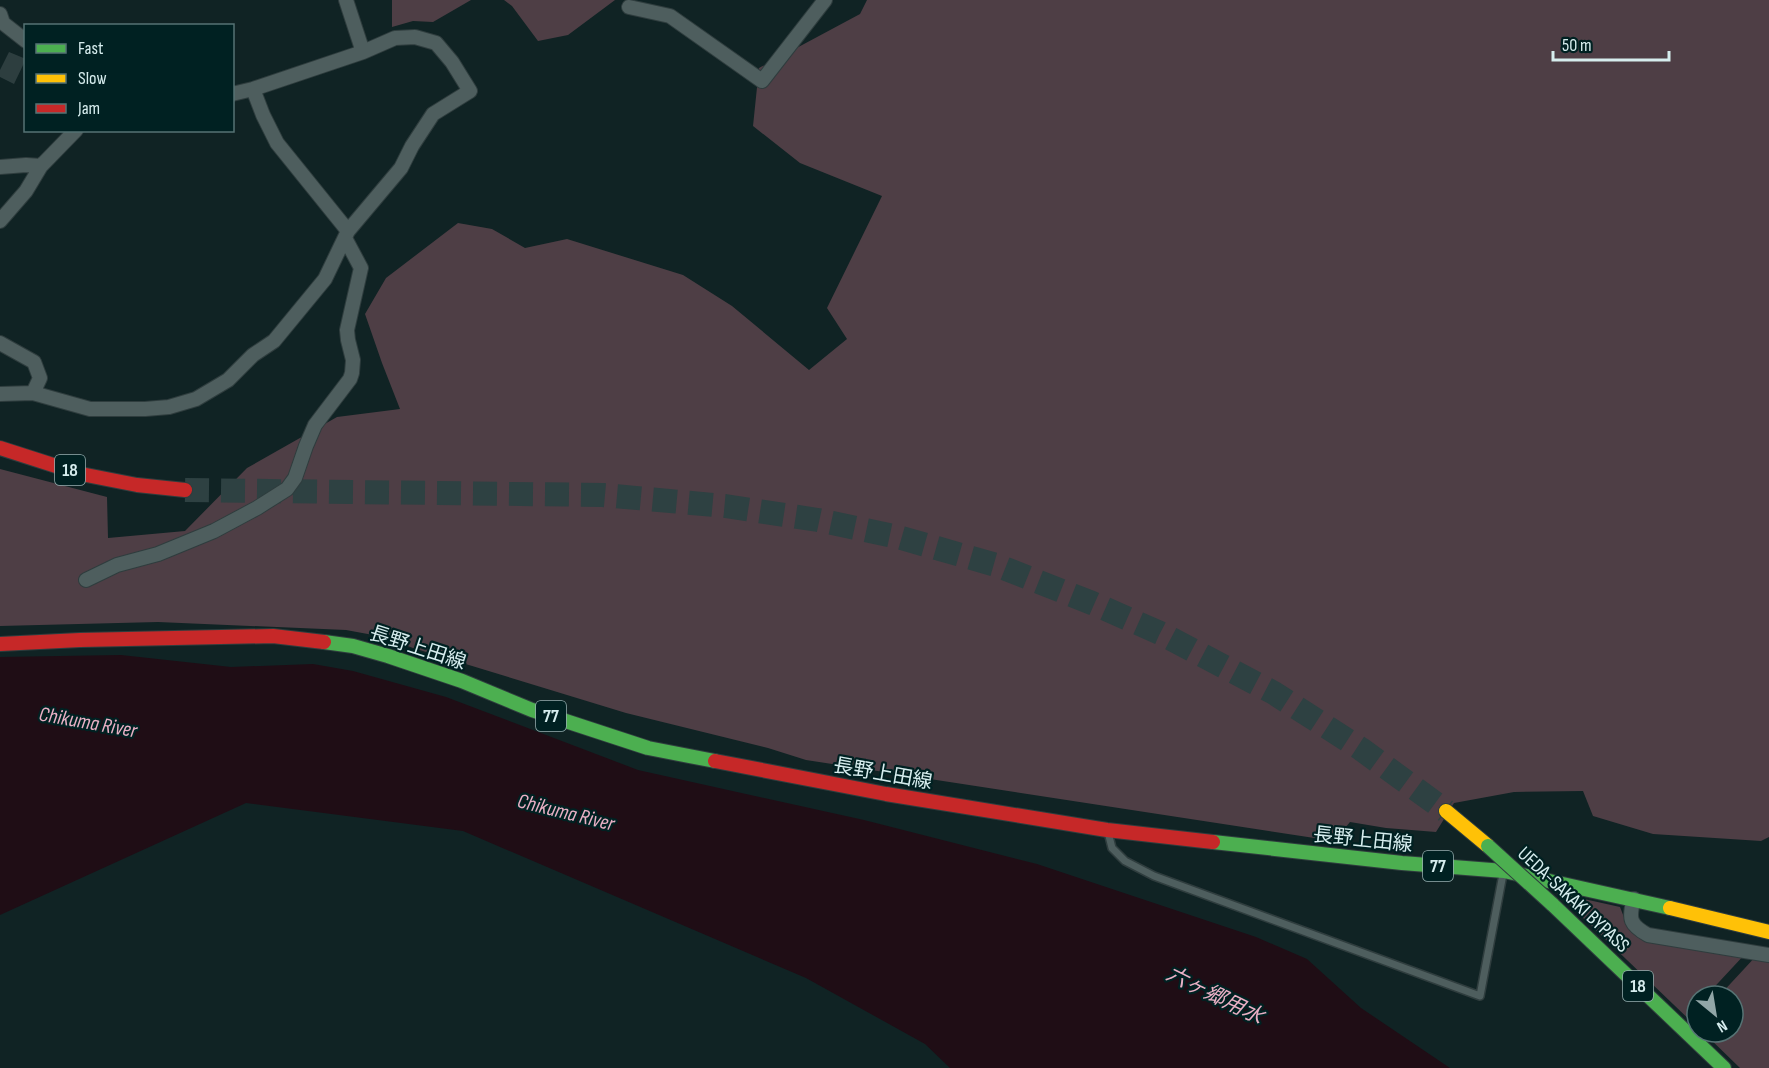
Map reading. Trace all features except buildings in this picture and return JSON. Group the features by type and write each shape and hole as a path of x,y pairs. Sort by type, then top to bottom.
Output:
{"main road":[{"name":"18","path":"0,448 81,474 137,485 185,490"},
{"name":"長野上田線","path":"0,644 273,636 353,646 462,681 532,710 648,748 886,794 1107,830 1402,863 1504,871 1634,899 1769,932"},
{"name":"UEDA-SAKAKI BYPASS","path":"1446,811 1552,904 1724,1068"}],"street":[{"path":"346,0 363,52"},
{"path":"629,7 670,16 762,81 825,0"},
{"path":"0,14 3,23 24,39"},
{"path":"0,394 33,393 90,409 169,407 196,399 228,380 253,355 274,342 325,279 347,235 402,168 412,146 433,114 470,91 452,62 436,43 415,37 395,38 363,52 253,90 234,94"},
{"path":"86,580 110,568 158,554 214,531 279,496 291,484 315,425 350,379 354,366 347,330 361,268 359,262 347,235 277,143 253,90"},
{"path":"0,221 26,191 41,166 74,132"},
{"path":"0,167 41,166"},
{"path":"0,344 34,362 40,378 33,393"},
{"path":"1634,899 1630,911 1631,920 1636,928 1648,935 1769,955"}],"lane":[{"path":"1107,830 1112,848 1125,861 1154,876 1480,996 1504,871"}],"shaded area":[{"path":"392,0 471,0 433,22 413,21 392,27"},
{"path":"504,0 615,0 568,35 538,41 512,6"},
{"path":"867,0 1769,0 1769,837 1761,841 1653,834 1593,816 1583,791 1514,792 1454,803 1436,832 1386,828 1350,822 1334,841 806,760 768,748 626,713 413,648 384,637 346,630 158,622 0,626 0,469 107,497 108,538 185,531 247,468 337,417 400,409 365,314 386,278 458,223 492,229 525,248 567,239 683,275 732,306 809,370 847,339 827,308 882,196 800,163 753,126 759,68 860,14"},
{"path":"1557,893 1620,907 1627,925 1746,953 1717,984 1685,984 1685,1016"},
{"path":"1757,955 1769,958 1769,1068 1740,1068 1715,1044 1745,1044 1745,984 1730,984"}],"water":[{"path":"121,655 231,667 313,664 353,671 446,697 638,770 864,820 1037,864 1256,937 1307,959 1361,1008 1450,1068 950,1068 925,1044 806,978 463,831 246,803 0,915 0,657"}],"tunnel":[{"path":"185,490 603,495 725,506 818,520 898,537 996,565 1160,633 1274,693 1361,749 1446,811"}],"traffic: fast":[{"path":"324,642 353,646 388,656 462,681 532,710 648,748 715,761"},
{"path":"1213,842 1402,863 1504,871 1670,908"},
{"path":"1488,846 1552,904"},
{"path":"1552,904 1724,1068"}],"traffic: slow":[{"path":"1446,811 1488,846"},
{"path":"1670,908 1769,932"}],"traffic: jam":[{"path":"0,448 81,474 137,485 185,490"},
{"path":"0,644 273,636 324,642"},
{"path":"715,761 886,794 1107,830 1213,842"}],"water label":[{"name":"Chikuma River","path":"88,722"},
{"name":"Chikuma River","path":"566,812"},
{"name":"六ヶ郷用水","path":"1215,995"}]}
